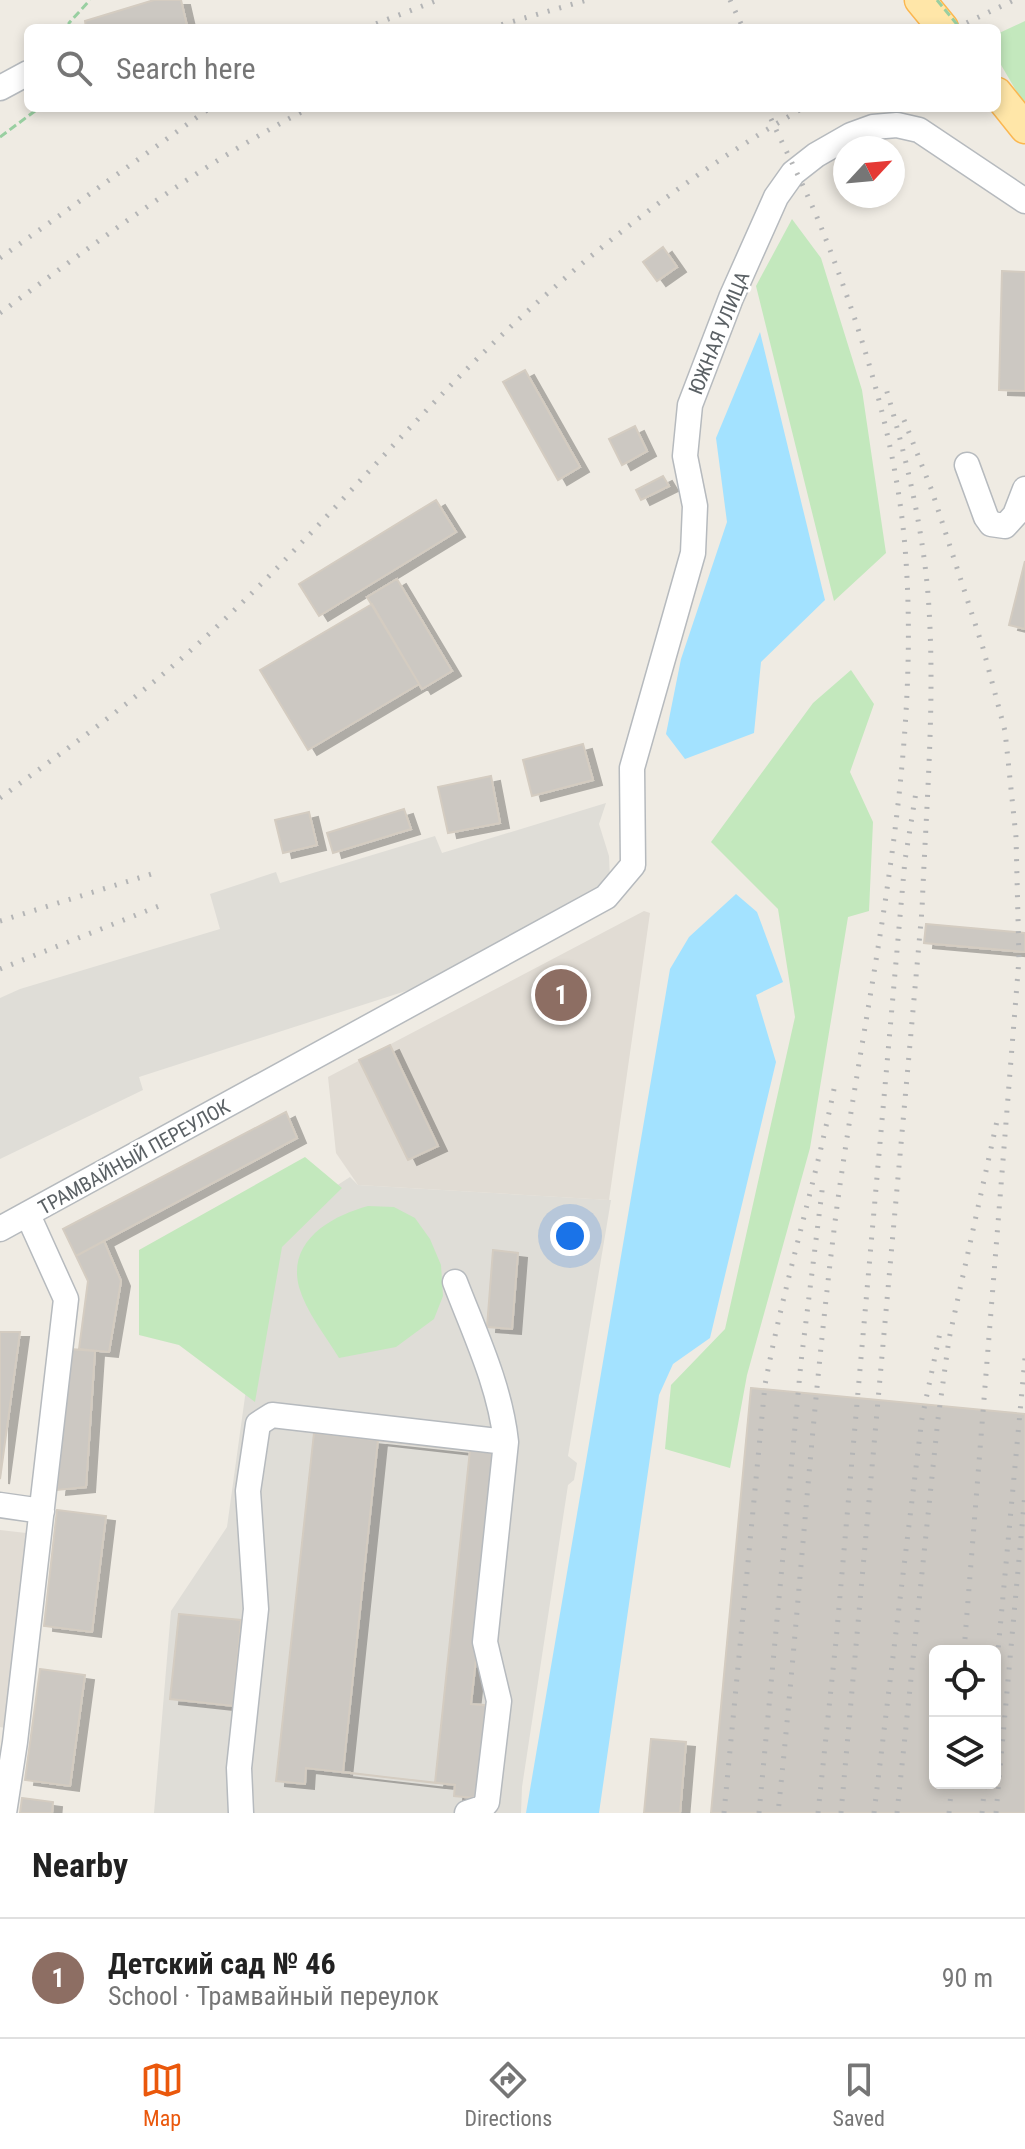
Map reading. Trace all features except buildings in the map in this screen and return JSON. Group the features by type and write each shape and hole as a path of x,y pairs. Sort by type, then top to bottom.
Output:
{"main road":[{"path":"920,0 940,24"}],"street":[{"path":"0,88 24,75"},
{"name":"ЮЖНАЯ УЛИЦА","path":"606,897 633,865 632,768 693,553 695,506 685,456 690,405 731,298 776,197 793,173 828,148 862,131 897,125 919,130 1025,201"},
{"path":"967,465 986,517 998,527 1011,521 1025,489"},
{"name":"ТРАМВАЙНЫЙ ПЕРЕУЛОК","path":"4,1813 8,1741 42,1511 66,1299 28,1215 606,897"},
{"path":"0,1229 28,1215"},
{"path":"455,1282 492,1377 503,1415 506,1442 485,1642 499,1701 487,1802 482,1808 467,1813"},
{"path":"241,1813 239,1768 256,1609 248,1491 258,1424 272,1415 506,1442"},
{"path":"0,1505 42,1511"}],"path":[{"path":"69,24 90,0"},
{"path":"937,0 957,24"},
{"path":"0,137 34,112"}],"shaded area":[{"path":"606,803 599,824 609,856 610,880 568,905 409,990 139,1077 143,1090 0,1159 0,998 20,989 220,929 210,894 276,872 280,883 435,836 442,853"},
{"path":"644,911 650,913 609,1200 358,1185 336,1153 328,1077"},
{"path":"350,1177 358,1185 611,1200 568,1456 577,1463 574,1480 568,1485 522,1787 521,1813 154,1813 171,1611 227,1527 268,1230"},
{"path":"0,1530 26,1533 5,1728 0,1727"}],"green space":[{"path":"1025,21 1025,106 1001,65 1001,32"},
{"path":"792,219 821,258 862,390 886,553 834,601 756,286"},
{"path":"851,670 874,704 850,772 873,822 869,911 848,917 810,1148 747,1375 730,1468 665,1449 671,1385 725,1329 795,1017 778,909 711,842 813,703"},
{"path":"305,1157 342,1188 282,1247 255,1402 179,1345 139,1335 139,1250"},
{"path":"368,1206 394,1207 415,1218 430,1239 441,1265 443,1296 434,1319 396,1347 339,1358 311,1315 299,1287 297,1271 300,1256 315,1233 340,1216"}],"water":[{"path":"760,332 825,600 761,662 754,733 685,759 666,734 681,659 727,522 716,438"},
{"path":"736,894 757,912 783,982 756,995 776,1062 710,1338 673,1364 659,1395 599,1813 526,1813 670,969 689,937"}],"railway":[{"path":"375,24 438,0"},
{"path":"504,24 587,0"},
{"path":"730,0 741,24"},
{"path":"964,24 1014,0"},
{"path":"0,258 204,112"},
{"path":"0,313 189,179 302,112"},
{"path":"768,112 821,227 875,384 900,506 908,631 906,714 899,798 836,1214 819,1364 778,1813"},
{"path":"0,798 127,703 237,608 483,353 558,284 676,190 796,112"},
{"path":"841,1813 922,910 930,752 930,633 922,541 912,488 885,385"},
{"path":"904,420 932,491 983,648 1005,731 1016,837 1019,959 964,1645"},
{"path":"818,1813 905,860 917,786"},
{"path":"0,921 158,872"},
{"path":"0,969 164,904"},
{"path":"724,1813 765,1385 835,1084"},
{"path":"897,1813 949,1339 997,1121"},
{"path":"759,1813 801,1362 823,1183"},
{"path":"874,1813 922,1418 941,1328"},
{"path":"999,1645 1025,1358"},
{"path":"996,1813 1025,1493"},
{"path":"949,1813 951,1789"},
{"path":"982,1813 984,1789"}],"place":[{"name":"Детский сад № 46","path":"561,995"}]}
